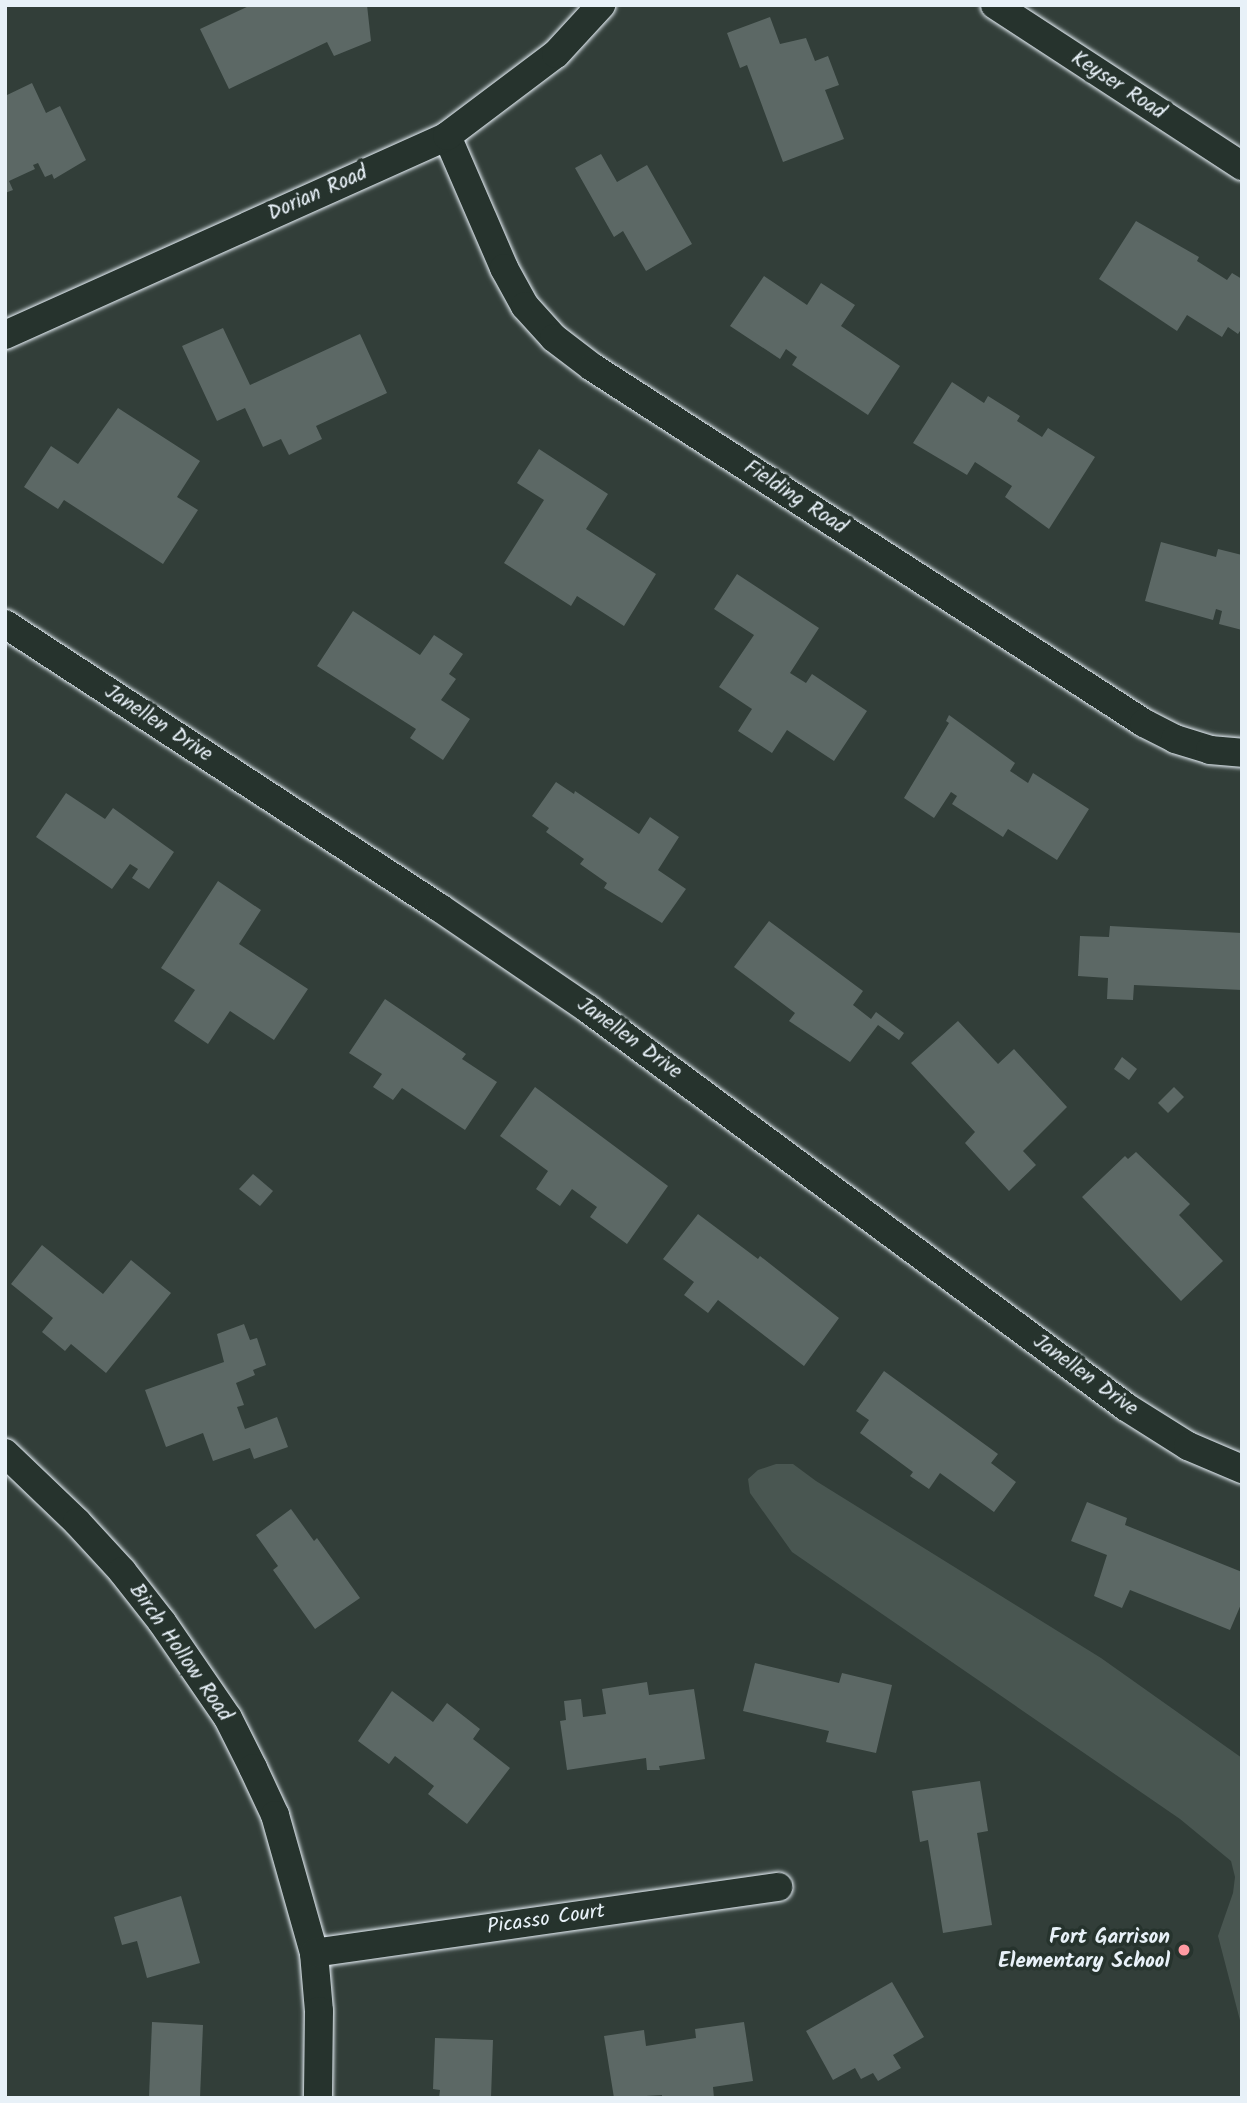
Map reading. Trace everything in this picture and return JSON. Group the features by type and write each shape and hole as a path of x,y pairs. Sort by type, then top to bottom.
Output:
{"street":[{"name":"Dorian Road","path":"5,335 447,136 556,54 601,5"},
{"name":"Keyser Road","path":"995,5 1242,166"},
{"name":"Fielding Road","path":"447,136 504,268 525,306 554,338 604,374 1144,723 1175,739 1210,750 1242,753"},
{"name":"Janellen Drive","path":"5,624 440,908 588,1009 1126,1407 1188,1446 1242,1469"},
{"name":"Birch Hollow Road","path":"11,1469 122,1571 198,1672 228,1718 275,1815 314,1953 319,2011 318,2098"},
{"name":"Picasso Court","path":"314,1953 778,1887"}],"shaded area":[{"path":"776,1464 793,1464 816,1481 1101,1658 1242,1758 1242,2028 1218,1936 1233,1893 1235,1877 1231,1861 1180,1819 792,1552 750,1493 748,1479 758,1470"}],"building":[{"path":"251,5 367,5 371,41 334,56 327,42 229,89 200,29"},
{"path":"770,17 780,44 806,38 815,61 828,56 839,85 825,90 844,139 783,162 747,65 740,68 727,33"},
{"path":"32,83 46,113 60,106 86,160 54,179 52,174 45,177 38,163 33,165 35,169 9,181 13,190 5,193 5,96"},
{"path":"601,154 617,182 647,165 692,244 646,271 623,231 614,237 575,168"},
{"path":"1136,221 1199,257 1197,261 1227,280 1232,273 1242,279 1242,328 1238,334 1228,327 1222,337 1187,315 1177,331 1099,279"},
{"path":"764,276 807,305 821,283 855,305 841,326 900,366 868,415 792,365 797,357 786,349 780,359 730,326"},
{"path":"223,328 250,385 360,334 387,393 316,426 322,439 289,455 281,439 263,447 245,408 217,421 182,346"},
{"path":"952,382 984,403 988,396 1020,416 1017,421 1042,437 1048,428 1095,457 1049,529 1005,497 1012,486 975,462 967,475 913,443"},
{"path":"118,408 200,461 177,497 198,510 163,564 64,500 58,509 24,487 51,446 78,464"},
{"path":"539,449 608,494 586,529 656,574 624,626 577,596 571,606 504,563 544,500 517,483"},
{"path":"1161,542 1216,557 1218,549 1242,555 1242,630 1219,624 1222,611 1216,609 1213,620 1145,601"},
{"path":"737,574 819,628 790,673 806,683 812,674 867,711 834,761 787,730 772,753 738,731 752,709 719,687 754,635 714,609"},
{"path":"353,611 420,655 434,635 463,654 449,674 456,679 441,700 470,719 443,760 410,738 416,729 317,666"},
{"path":"949,715 1015,763 1010,771 1028,783 1033,773 1089,809 1057,860 1008,829 1003,837 952,804 957,796 951,792 934,818 904,798 949,723 946,721"},
{"path":"556,782 574,794 575,791 639,834 650,817 679,837 658,870 686,889 662,923 604,888 607,883 580,864 584,859 546,832 549,828 532,816"},
{"path":"66,793 105,819 113,808 174,852 149,889 132,878 138,869 130,864 112,889 36,837"},
{"path":"218,881 261,910 239,944 308,989 274,1040 230,1011 208,1044 174,1021 195,990 161,968"},
{"path":"769,921 863,991 853,1005 871,1019 876,1012 904,1033 899,1040 878,1025 850,1062 789,1021 795,1013 734,967"},
{"path":"1110,926 1242,933 1242,990 1134,985 1133,1000 1107,999 1108,978 1078,976 1080,936 1109,937"},
{"path":"385,999 466,1054 462,1059 497,1082 465,1130 402,1088 393,1100 373,1087 382,1074 349,1053"},
{"path":"958,1021 998,1064 1014,1049 1067,1107 1023,1151 1036,1165 1009,1191 965,1143 975,1132 911,1063"},
{"path":"1122,1057 1137,1069 1129,1080 1114,1069"},
{"path":"535,1087 668,1186 627,1244 590,1217 597,1207 572,1189 560,1206 536,1189 548,1171 500,1136"},
{"path":"1174,1087 1184,1097 1168,1113 1158,1103"},
{"path":"1136,1152 1190,1204 1179,1215 1223,1261 1181,1301 1082,1197 1125,1156 1128,1159"},
{"path":"253,1174 273,1191 260,1206 239,1189"},
{"path":"698,1214 758,1259 760,1256 839,1318 804,1366 718,1300 708,1313 684,1295 694,1282 663,1259"},
{"path":"42,1245 103,1294 131,1260 171,1293 106,1373 71,1344 65,1351 42,1332 53,1318 11,1284"},
{"path":"244,1324 250,1340 257,1338 266,1365 253,1370 255,1375 236,1383 244,1405 237,1407 245,1429 277,1417 288,1447 254,1459 250,1448 213,1461 203,1433 166,1447 145,1390 224,1362 217,1334"},
{"path":"884,1371 998,1454 991,1463 1016,1482 994,1512 940,1473 929,1489 910,1476 913,1472 860,1433 869,1420 856,1411"},
{"path":"1087,1502 1127,1518 1125,1525 1242,1572 1242,1602 1230,1630 1130,1590 1122,1608 1094,1596 1107,1555 1071,1541"},
{"path":"291,1509 314,1541 317,1538 360,1598 315,1629 273,1570 278,1566 256,1535"},
{"path":"755,1663 839,1683 842,1673 892,1685 876,1753 826,1742 829,1731 743,1711"},
{"path":"647,1682 649,1695 694,1689 705,1759 659,1766 660,1770 647,1770 646,1758 567,1770 560,1721 566,1720 564,1701 581,1699 583,1717 606,1714 602,1689"},
{"path":"392,1691 433,1722 447,1703 480,1729 473,1739 510,1768 467,1824 428,1794 434,1786 395,1756 389,1764 358,1741"},
{"path":"980,1781 988,1831 977,1833 992,1925 943,1933 928,1840 920,1842 912,1791"},
{"path":"181,1896 200,1963 147,1978 137,1941 122,1945 114,1917"},
{"path":"892,1982 924,2037 893,2055 901,2068 878,2081 873,2073 861,2079 855,2068 833,2080 806,2031"},
{"path":"152,2022 203,2025 200,2098 149,2098"},
{"path":"744,2022 753,2081 713,2087 714,2098 662,2098 662,2095 614,2098 604,2036 644,2030 646,2046 696,2038 695,2029"},
{"path":"435,2038 493,2040 491,2098 439,2098 440,2090 433,2089"}],"place":[{"name":"Fort Garrison Elementary School","path":"1184,1950"}]}
